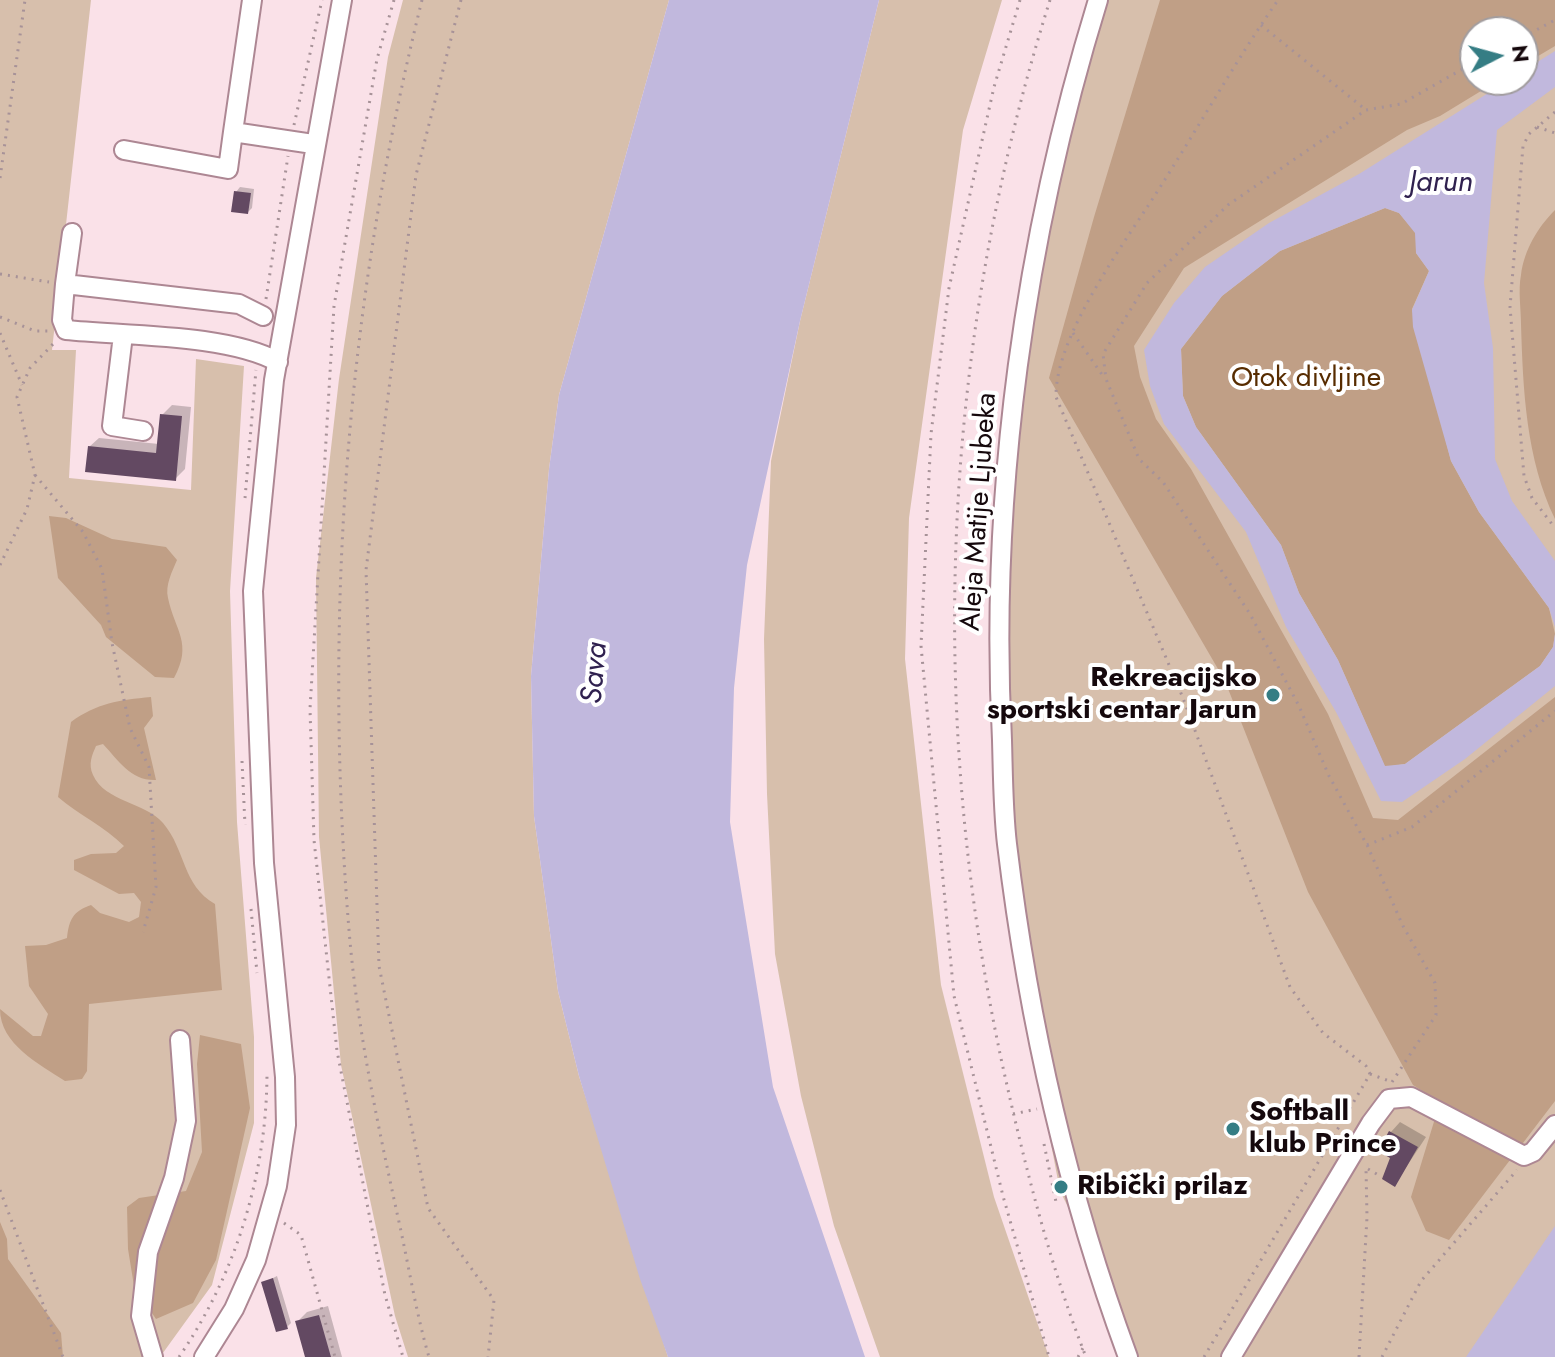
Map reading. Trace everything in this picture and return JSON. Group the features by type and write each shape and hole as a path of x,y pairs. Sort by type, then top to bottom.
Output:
{"street":[{"path":"124,150 228,169 252,0"},
{"path":"204,1357 234,1309 256,1260 270,1214 286,1125 285,1077 264,863 253,591 278,362 313,144 342,0"},
{"name":"Aleja Matije Ljubeka","path":"1098,0 1059,150 1018,369 1003,526 999,683 1007,841 1028,988 1066,1163 1128,1357"},
{"path":"233,132 313,144"},
{"path":"72,233 62,320 66,330 224,345 258,351 278,362"},
{"path":"65,284 239,304 263,316"},
{"path":"123,335 112,426 143,431"},
{"path":"153,1357 141,1316 148,1252 174,1178 186,1121 180,1040"},
{"path":"1231,1357 1371,1123 1389,1099 1411,1097 1524,1156 1533,1152 1555,1125"}],"path":[{"path":"0,178 25,0"},
{"path":"294,127 322,0"},
{"path":"394,0 377,59 334,306 310,709 314,840 337,1051 385,1295 403,1357"},
{"path":"422,0 386,161 366,276 347,435 339,575 338,718 349,933 364,1041 382,1146 429,1357"},
{"path":"461,0 416,175 366,570 379,966 428,1208 494,1300 488,1357"},
{"path":"1020,0 994,87 949,288 931,434 921,646 954,996 1003,1196 1049,1357"},
{"path":"1204,1357 1370,1074 1366,1066 1323,1033 1290,987 1183,698 1056,397 1056,380 1073,333 1120,249 1278,0"},
{"path":"1261,25 1366,110"},
{"path":"1106,379 1103,354 1147,283 1228,205 1366,110 1401,104 1459,71"},
{"path":"1555,112 1537,127 1523,146 1510,307 1512,362 1524,476 1532,498 1555,528"},
{"path":"1537,127 1555,133"},
{"path":"263,316 290,148"},
{"path":"0,274 65,284"},
{"path":"0,317 35,331 66,330"},
{"path":"0,565 27,509 35,475 17,397 30,368 66,330"},
{"path":"0,333 22,385"},
{"path":"1073,333 1106,379 1139,459 1163,482 1250,614 1299,706 1329,776 1367,845 1403,926 1435,983 1438,1001 1436,1015 1392,1082"},
{"path":"245,504 257,358"},
{"path":"35,475 83,532 102,569 112,643 130,728 149,767 156,887 143,932"},
{"path":"1367,845 1412,827 1555,711"},
{"path":"242,758 246,837"},
{"path":"250,898 259,985"},
{"path":"179,1357 222,1286 244,1222 259,1160 267,1062"},
{"path":"1013,1114 1030,1110"},
{"path":"1044,1140 1056,1202"},
{"path":"1382,1357 1421,1281 1520,1165 1524,1156"},
{"path":"1359,1357 1367,1217 1366,1168"},
{"path":"0,1190 63,1357"},
{"path":"270,1214 301,1235 335,1357"},
{"path":"1078,1357 1083,1348"}],"green space":[{"path":"0,0 91,0 52,350 76,350 69,478 191,490 196,359 244,366 230,591 237,822 254,1037 254,1123 212,1285 160,1357 0,1357"},
{"path":"403,0 669,0 559,395 549,469 531,676 534,816 558,991 579,1076 668,1357 408,1357 395,1316 341,1065 319,837 316,578 339,379 388,57"},
{"path":"879,0 1002,0 963,130 909,518 905,659 941,985 994,1197 1049,1357 880,1357 834,1226 801,1096 775,954 767,794 764,639 771,461 800,321"},
{"name":"Rekreacijsko sportski centar Jarun","path":"1091,0 1555,0 1555,1357 1119,1357 1074,1219 1060,1191 1014,951 996,800 991,658 996,505"},
{"path":"1160,0 1555,0 1555,46 1539,56 1539,16 1459,16 1459,96 1473,96 1440,116 1407,130 1184,268 1134,346 1140,377 1156,419 1191,469 1328,714 1373,818 1398,820 1555,697 1555,1101 1449,1240 1426,1231 1411,1197 1440,1102 1413,1085 1308,892 1225,681 1049,378"},
{"name":"Otok divljine","path":"1385,208 1399,213 1416,233 1416,253 1429,271 1412,309 1451,461 1479,512 1549,608 1555,634 1553,647 1540,666 1405,764 1385,767 1338,660 1299,593 1281,545 1196,427 1183,396 1181,349 1222,296 1280,251"},
{"path":"1555,210 1555,519 1538,472 1528,424 1520,281 1529,248"},
{"path":"49,516 66,518 112,539 166,547 177,560 167,588 182,646 174,678 155,677 106,637 101,625 58,578"},
{"path":"151,697 153,716 144,728 156,780 132,774 103,744 96,746 91,760 92,771 106,791 146,810 163,823 196,887 215,904 222,990 89,1004 87,1071 82,1079 65,1081 14,1043 6,1033 0,1009 33,1036 41,1036 48,1014 29,986 25,946 46,945 67,938 73,917 91,905 100,913 129,922 139,917 141,902 134,893 119,894 74,870 74,860 91,854 116,853 124,846 58,797 71,722 90,710 109,704"},
{"path":"200,1035 241,1044 250,1108 216,1260 193,1303 156,1319 134,1286 128,1249 127,1207 139,1198 186,1191 202,1152 197,1064"},
{"path":"0,1222 7,1239 8,1259 61,1333 63,1357 0,1357"}],"water":[{"name":"Sava","path":"669,0 879,0 800,321 747,565 734,688 730,822 773,1087 865,1357 668,1357 640,1279 579,1076 558,991 534,816 531,676 549,469 559,395"},
{"name":"Jarun","path":"1555,51 1555,87 1497,130 1484,283 1493,348 1495,459 1512,501 1555,561 1555,627 1549,608 1479,512 1451,461 1413,327 1412,310 1429,271 1416,253 1415,233 1399,213 1385,208 1280,251 1222,296 1181,349 1183,396 1196,427 1281,545 1299,593 1338,660 1385,766 1405,764 1540,666 1553,647 1555,634 1555,686 1465,759 1402,802 1381,801 1336,712 1286,627 1246,532 1164,424 1150,386 1144,350 1174,303 1205,267 1269,223 1359,174 1483,96 1539,96 1539,61"},
{"path":"1555,1226 1555,1357 1466,1357"}],"building":[{"path":"234,191 251,193 248,214 231,212"},
{"path":"160,414 182,416 176,481 85,472 88,446 156,453"},
{"path":"1389,1131 1418,1147 1395,1187 1382,1179 1390,1158 1378,1151"},
{"path":"273,1278 288,1329 276,1332 261,1282"},
{"path":"319,1315 331,1357 305,1357 295,1321"}],"place":[{"name":"Rekreacijsko sportski centar Jarun","path":"1273,695"},
{"name":"Softball klub Prince","path":"1233,1129"},
{"name":"Ribički prilaz","path":"1061,1187"}]}
